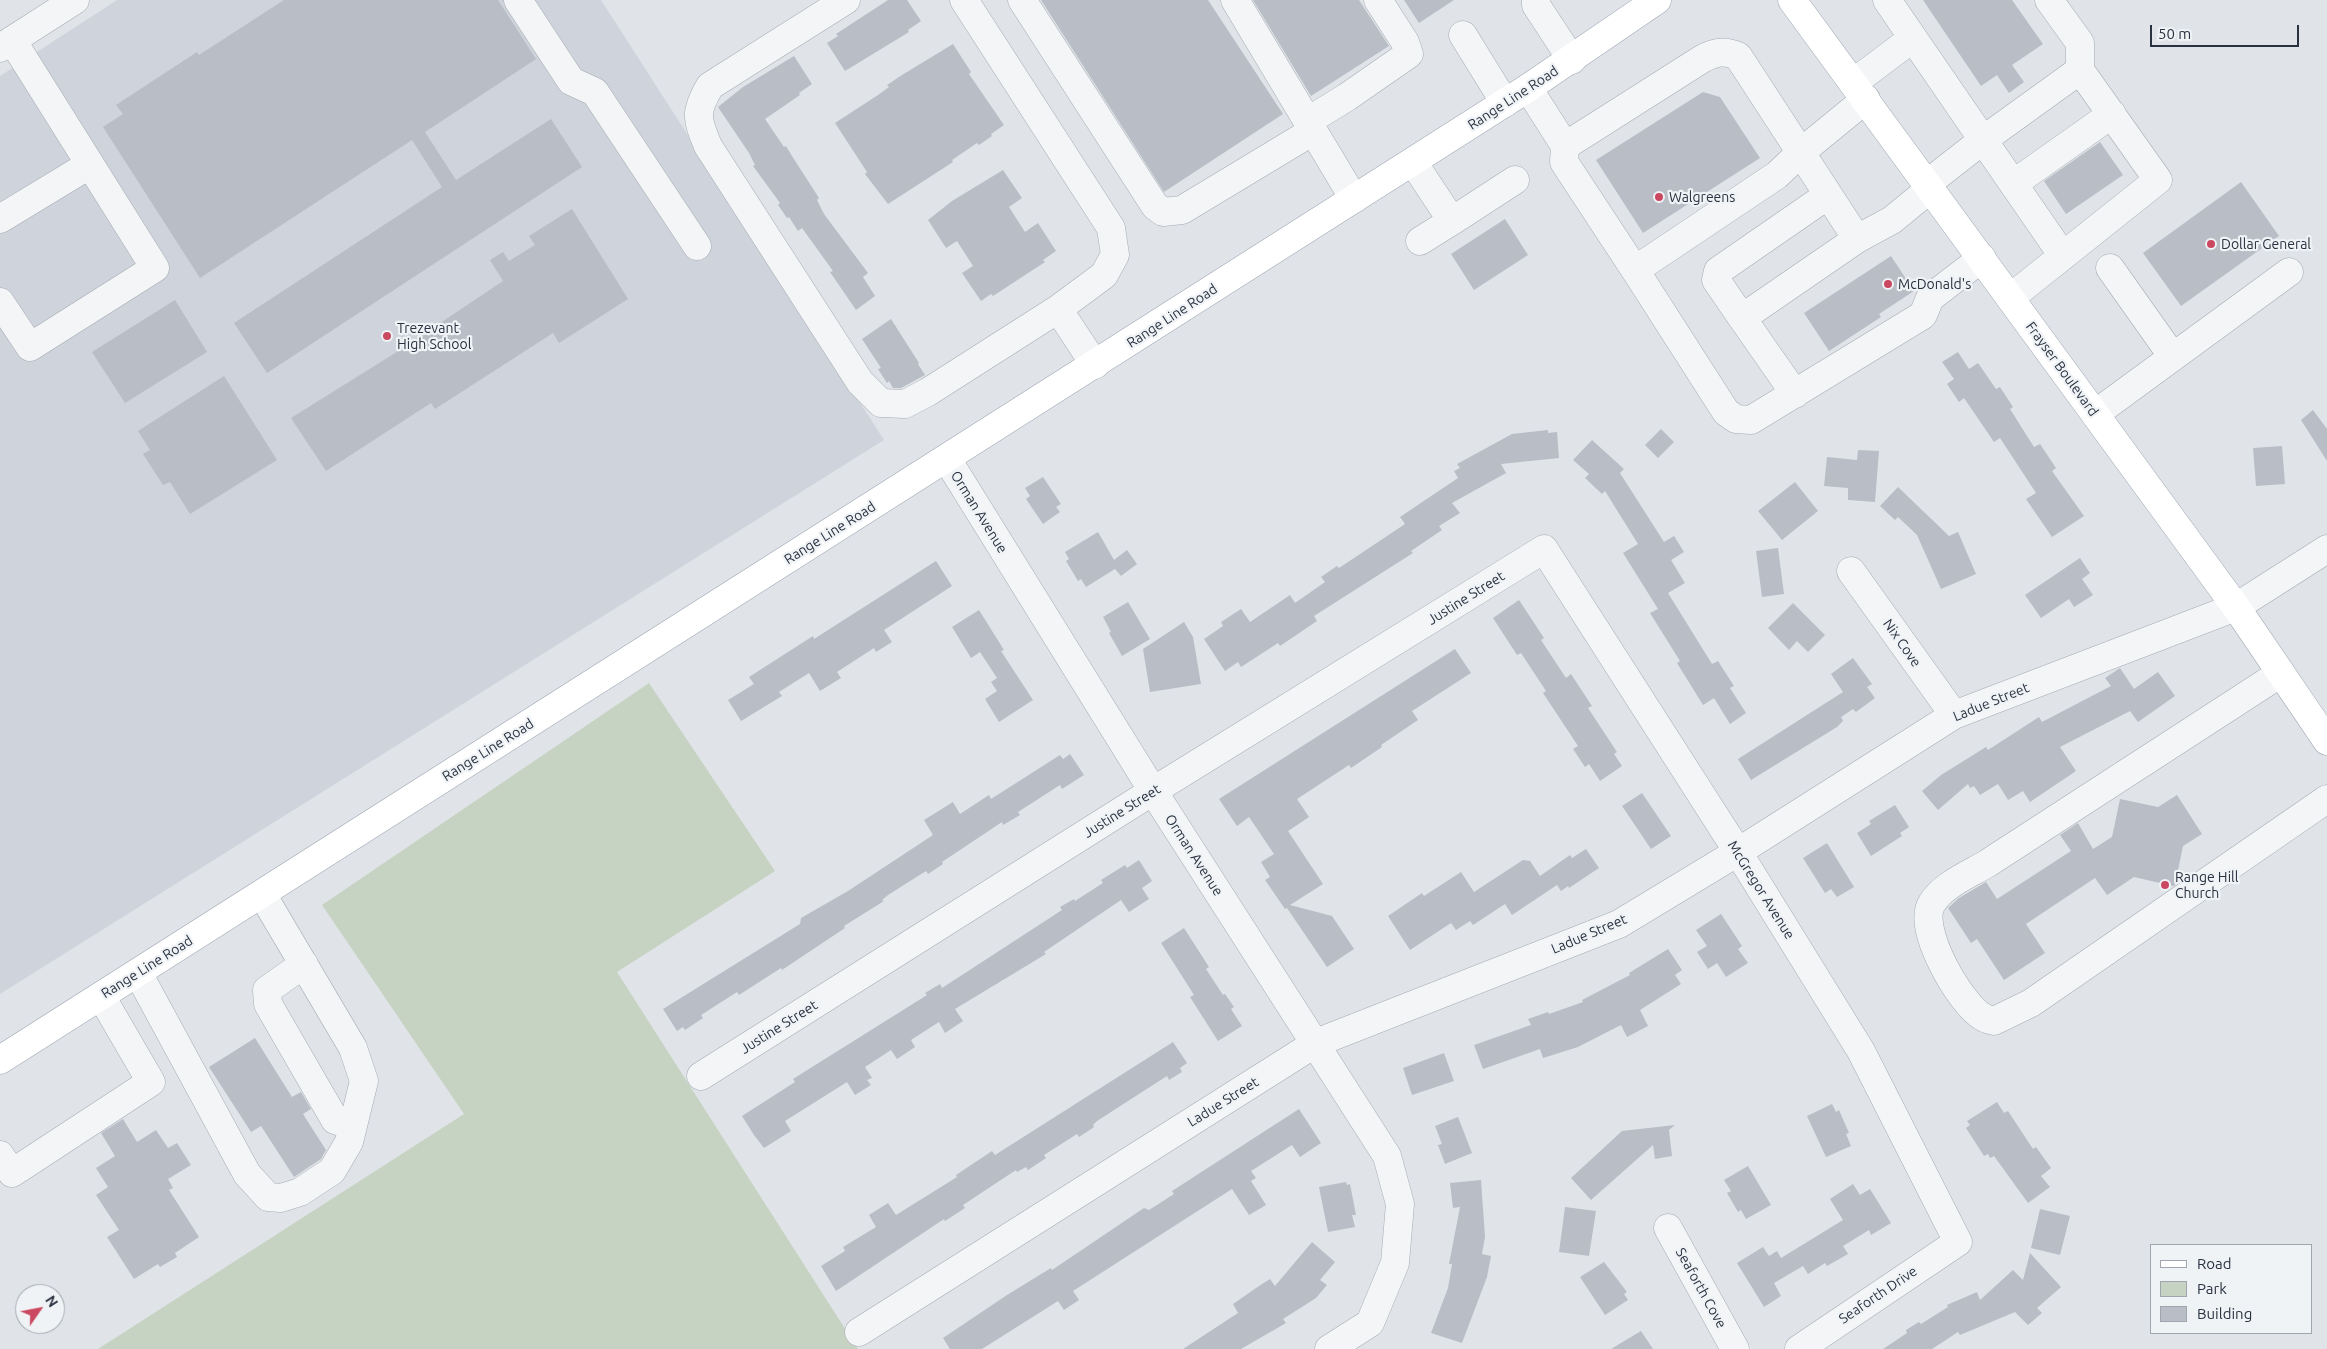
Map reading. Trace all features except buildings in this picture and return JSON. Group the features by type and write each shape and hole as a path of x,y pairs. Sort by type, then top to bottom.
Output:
{"main road":[{"name":"Range Line Road","path":"0,1060 1505,103 1572,60 1657,0"},
{"name":"Frayser Boulevard","path":"1792,0 2236,608 2327,741"}],"street":[{"path":"0,302 30,347 156,268 90,165 6,44 75,0"},
{"path":"518,0 571,81 595,92 697,246"},
{"path":"846,0 710,86 701,102 698,121 708,146 860,382 881,403 905,404 928,392 1058,309 1104,274 1115,255 1111,228 964,0"},
{"path":"1022,0 1097,118 1156,206 1163,212 1182,210 1310,126 1409,54 1405,42 1378,0"},
{"path":"1235,0 1354,199"},
{"path":"1536,0 1536,5 1572,60"},
{"path":"1887,0 2063,256"},
{"path":"2010,298 2158,180 2080,70 2080,43 2049,0"},
{"path":"1463,35 1505,103"},
{"path":"1635,270 1777,175 1913,38"},
{"path":"1565,146 1702,59 1715,53 1728,52 1738,56 1857,239"},
{"path":"1742,318 1857,239 1892,220 1983,140 2080,70"},
{"path":"1528,88 1565,146 1564,162 1730,416 1751,420 1923,315 1930,298 1982,258"},
{"path":"2013,184 2112,114"},
{"path":"1412,162 1452,221"},
{"path":"0,219 90,165"},
{"path":"1420,241 1515,180"},
{"path":"1795,394 1716,280 1718,271 1828,195"},
{"path":"2110,268 2173,357"},
{"path":"2095,414 2289,272"},
{"path":"1058,309 1095,365"},
{"name":"Orman Avenue","path":"947,459 1153,791 1387,1156 1400,1204 1395,1263 1370,1323 1330,1349"},
{"name":"Justine Street","path":"701,1076 1153,791 1544,549"},
{"name":"McGregor Avenue","path":"1544,549 1738,852 1862,1051 1958,1242"},
{"name":"Ladue Street","path":"859,1332 1316,1043 1619,924 1738,852 1954,715 2236,608 2327,550"},
{"name":"Nix Cove","path":"1851,570 1954,715"},
{"path":"2280,673 1996,858 1948,887 1931,904 1928,924 1933,944 1961,994 1982,1017 1994,1021 2031,1003 2327,799"},
{"path":"138,973 248,1174 268,1197 281,1198 300,1192 332,1171 349,1142 364,1081 353,1048 262,894"},
{"path":"304,964 267,990 268,1004 335,1120 353,1126"},
{"path":"0,1155 12,1173 150,1082 101,996"},
{"name":"Seaforth Cove","path":"1668,1228 1735,1349"},
{"name":"Seaforth Drive","path":"1799,1349 1958,1242"}],"shaded area":[{"path":"117,0 601,0 884,440 0,994 0,76"}],"green space":[{"path":"649,683 775,871 617,972 858,1349 98,1349 464,1114 322,905"}],"place":[{"name":"Walgreens","path":"1659,197"},
{"name":"Dollar General","path":"2211,244"},
{"name":"McDonald's","path":"1888,284"},
{"name":"Trezevant High School","path":"387,336"},
{"name":"Range Hill Church","path":"2165,885"}]}
